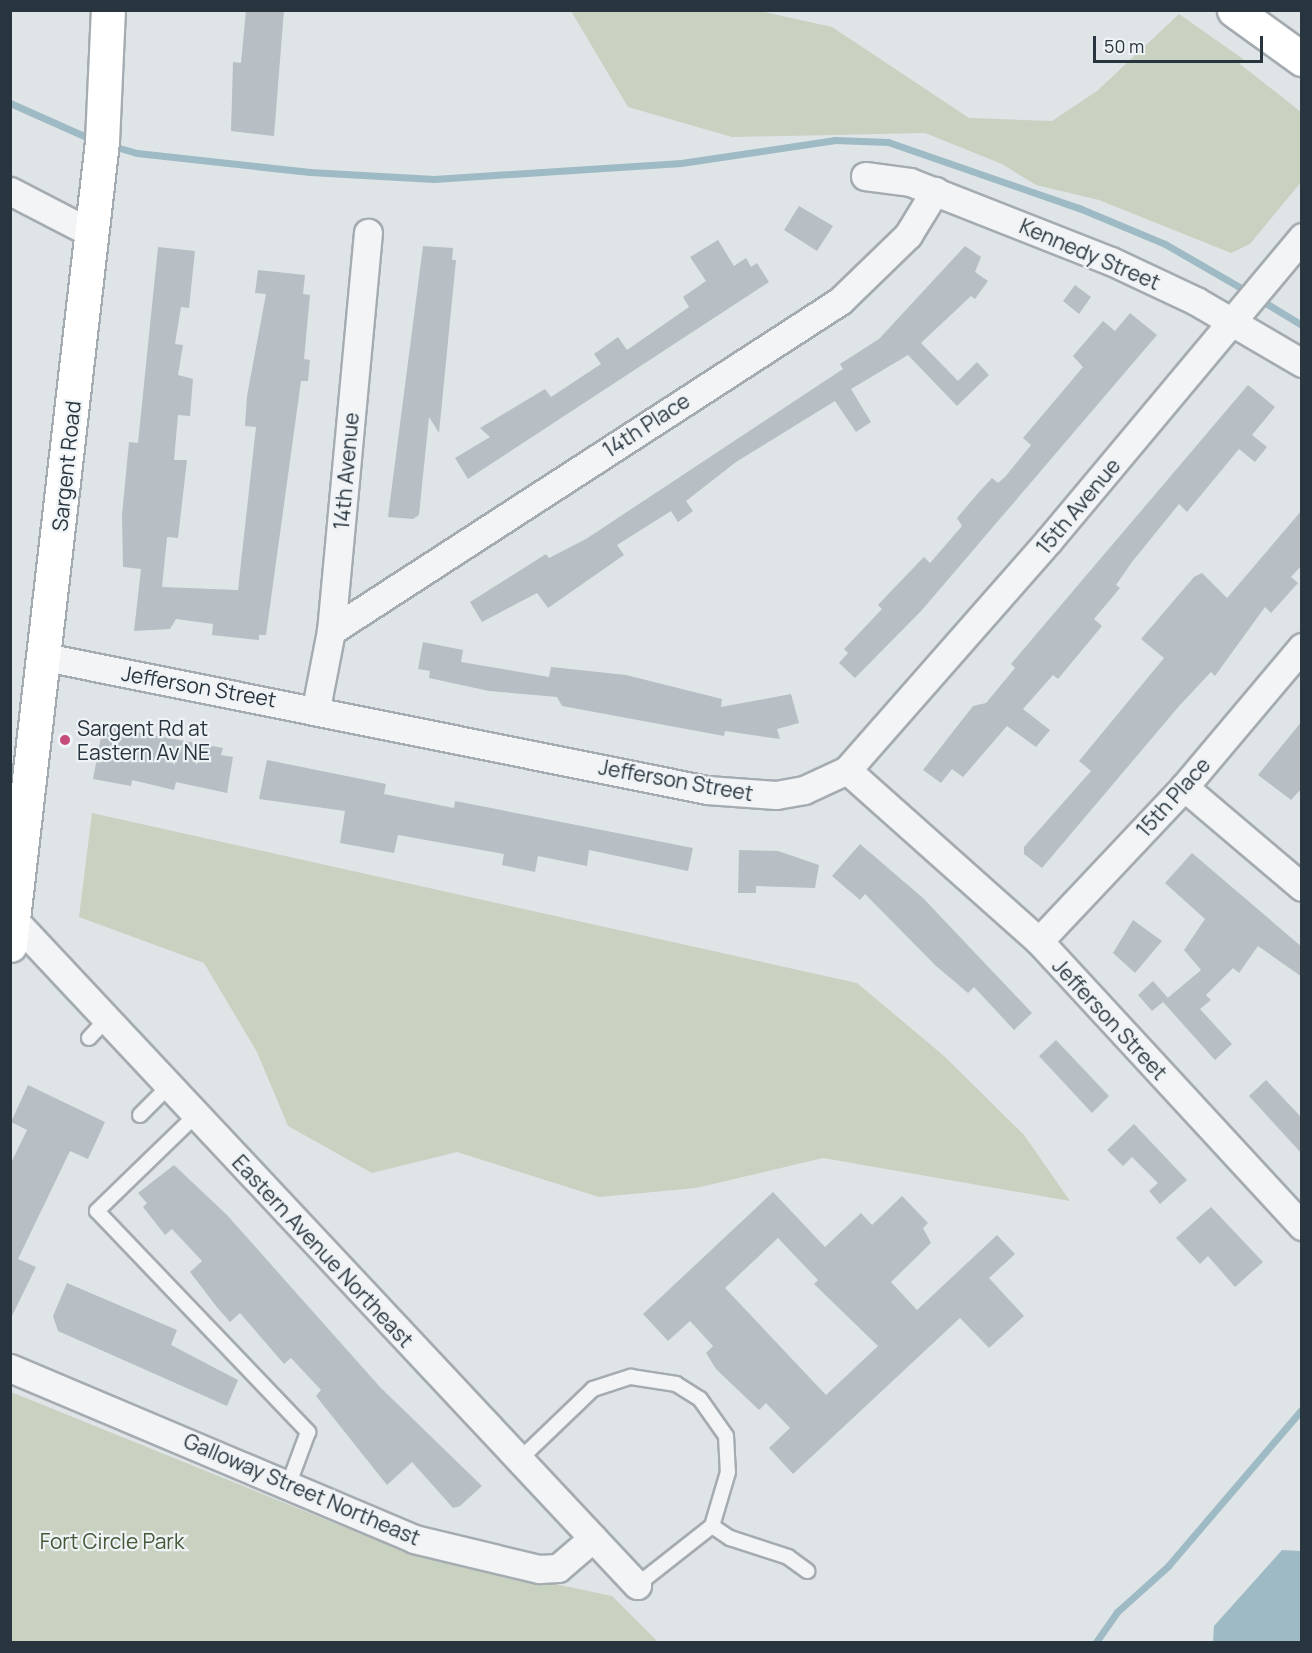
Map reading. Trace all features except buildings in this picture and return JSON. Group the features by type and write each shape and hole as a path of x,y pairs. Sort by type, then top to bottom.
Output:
{"main road":[{"name":"Sargent Road","path":"12,928 21,794 45,657 102,141 108,10"},
{"path":"1234,10 1302,59"}],"street":[{"name":"Kennedy Street","path":"865,176 901,179 1111,261 1247,302 1302,363"},
{"path":"10,191 91,233"},
{"name":"14th Place","path":"331,631 840,301 908,234 935,191"},
{"name":"14th Avenue","path":"316,708 331,631 368,233"},
{"name":"15th Avenue","path":"847,770 1049,540 1302,237"},
{"name":"15th Place","path":"1039,941 1184,787 1302,647"},
{"name":"Jefferson Street","path":"45,657 316,708 742,794 804,790 847,770 1039,941 1302,1226"},
{"path":"1184,787 1302,887"},
{"name":"Eastern Avenue Northeast","path":"12,928 98,1029 169,1086 518,1461 637,1585"},
{"name":"Galloway Street Northeast","path":"10,1368 414,1539 539,1569 558,1568 592,1538"}],"lane":[{"path":"141,1114 169,1086"},
{"path":"196,1115 97,1211 308,1432 288,1486"},
{"path":"518,1461 602,1385 631,1377 676,1384 700,1399 726,1436 728,1472 712,1526 637,1585"},
{"path":"712,1526 730,1538 788,1557 807,1571"}],"green space":[{"path":"571,11 760,11 832,27 969,118 1052,121 1097,91 1179,14 1243,59 1240,64 1301,112 1301,182 1250,244 1231,253 1099,200 1036,185 1002,164 925,133 732,137 628,107"},
{"path":"92,813 857,983 944,1056 1024,1135 1070,1201 823,1158 696,1188 599,1197 457,1152 372,1173 288,1126 257,1052 204,963 79,917"},
{"name":"Fort Circle Park","path":"11,1392 408,1553 612,1596 658,1642 11,1642"}],"water":[{"path":"1282,1550 1301,1551 1301,1642 1213,1642 1214,1626"}],"waterway":[{"path":"10,103 93,140"},
{"path":"109,145 137,153 310,172 434,179 681,163 835,140 888,142 1079,208 1165,244 1250,293"},
{"path":"1259,299 1302,325"},
{"path":"1096,1642 1117,1612 1168,1566 1302,1409"}],"place":[{"name":"Sargent Rd at Eastern Av NE","path":"65,740"}]}
